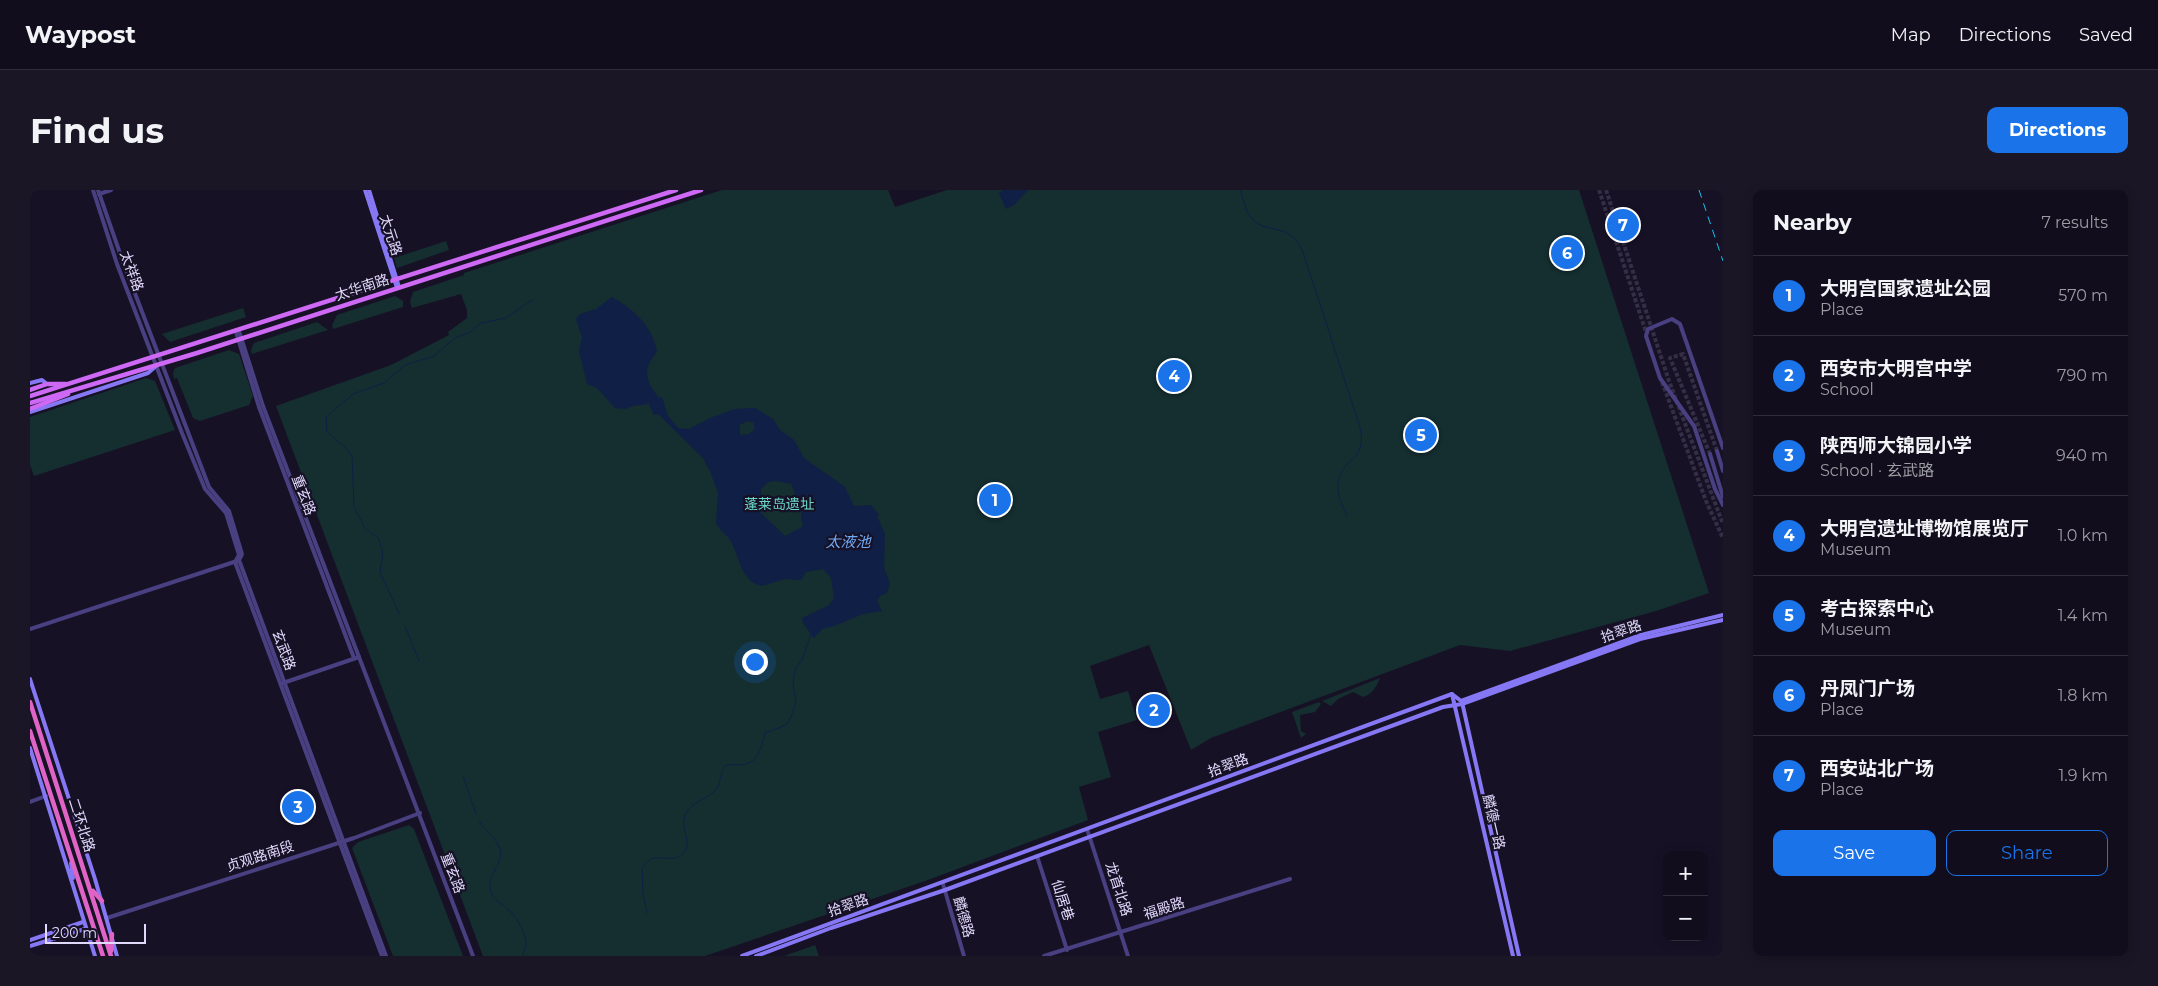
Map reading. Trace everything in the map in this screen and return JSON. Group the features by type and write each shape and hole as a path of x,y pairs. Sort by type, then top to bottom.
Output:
{"highway":[{"name":"二环北路","path":"30,702 91,888 111,956"},
{"name":"二环北路","path":"30,731 103,956"},
{"path":"91,888 102,901"},
{"path":"111,956 112,934"}],"main road":[{"name":"太元路","path":"365,190 396,279"},
{"name":"太元路","path":"369,190 398,287"},
{"name":"太华南路","path":"30,396 160,357 396,279 676,190"},
{"name":"太华南路","path":"30,403 159,365 701,190"},
{"path":"30,411 148,373 159,365"},
{"path":"30,383 42,380 47,384"},
{"path":"30,390 47,384 73,384"},
{"path":"30,411 75,391"},
{"name":"拾翠路","path":"1462,703 1641,635 1723,615"},
{"name":"拾翠路","path":"756,956 831,928 945,890 1443,707 1462,703 1640,639 1723,620"},
{"path":"30,679 102,901 117,956"},
{"path":"1452,694 1462,703"},
{"name":"拾翠路","path":"742,956 943,884 1452,694"},
{"name":"麟德一路","path":"1452,694 1456,704 1513,956"},
{"name":"麟德一路","path":"1462,703 1519,956"},
{"path":"30,748 95,956"},
{"path":"69,850 78,904"},
{"path":"30,940 83,922"},
{"path":"30,946 85,929"}],"street":[{"path":"97,191 111,190"},
{"name":"太祥路","path":"97,191 160,357"},
{"name":"太祥路","path":"97,191 153,359"},
{"path":"669,191 672,199"},
{"path":"1723,448 1680,324 1672,319 1648,329 1646,336 1660,378 1694,426 1715,489 1723,505"},
{"name":"重玄路","path":"237,332 263,406 473,956"},
{"name":"重玄路","path":"240,339 259,407 354,658"},
{"name":"玄武路","path":"159,365 160,357"},
{"name":"玄武路","path":"153,359 159,365 205,489 226,513 239,555 237,561 384,956"},
{"path":"1717,451 1723,471"},
{"path":"1710,454 1723,497"},
{"path":"30,629 237,561"},
{"path":"282,683 359,657"},
{"path":"30,802 46,796"},
{"name":"贞观路南段","path":"107,918 341,842 420,813"},
{"name":"龙首北路","path":"1088,829 1128,956"},
{"name":"仙居巷","path":"1037,856 1068,950"},
{"name":"福殿路","path":"1044,956 1121,934 1290,879"},
{"name":"麟德路","path":"943,884 964,956"}],"green space":[{"name":"蓬莱岛遗址","path":"722,190 888,190 895,207 947,190 1579,190 1709,593 1656,611 1510,651 1460,645 1211,738 1191,750 1149,645 1090,666 1100,699 1128,691 1137,720 1098,732 1111,777 1079,787 1088,820 928,880 705,956 483,956 276,406 391,365 449,335 448,332 467,318 467,310 461,294 412,308 410,302 413,292 464,275 464,273"},
{"path":"446,241 449,250 397,268 394,258"},
{"path":"395,296 403,301 403,307 333,329 332,325 337,315"},
{"path":"243,308 246,317 170,342 162,334"},
{"path":"317,322 328,330 252,354 251,350 254,343"},
{"path":"229,350 239,354 253,396 249,405 200,421 193,418 177,378 174,379 173,373 175,368"},
{"path":"146,378 155,381 175,430 34,476 30,465 30,417"},
{"path":"1380,678 1374,690 1366,696 1363,697 1353,692 1338,699 1331,706 1322,701"},
{"path":"1319,702 1321,704 1315,712 1300,715 1301,731 1306,734 1301,738 1292,712"},
{"path":"409,825 414,829 463,956 393,956 352,848 358,842"},
{"path":"815,945 819,956 784,956"}],"water":[{"path":"1004,190 1028,190 1014,205 1006,209 999,193"},
{"name":"太液池","path":"612,297 628,307 646,326 655,342 657,352 647,370 648,380 659,398 662,397 668,416 678,428 689,429 710,418 735,409 755,408 773,419 780,430 794,440 804,458 845,487 854,506 871,505 879,515 877,516 885,534 884,568 890,583 887,593 880,596 877,601 882,611 863,614 822,629 814,638 803,623 802,618 829,605 834,598 831,578 823,569 806,572 801,580 785,579 762,586 749,579 729,538 716,523 718,493 703,458 658,414 654,415 649,404 625,409 615,408 597,388 587,384 579,351 582,337 576,319 580,314 596,309","holes":["747,421 754,423 754,430 749,434 740,435 740,425","777,481 791,484 801,508 802,527 785,536 760,512 761,489 768,482"]}],"waterway":[{"path":"1240,190 1247,210 1256,222 1262,226 1289,234 1302,249 1359,424 1361,445 1354,458 1341,474 1338,482 1339,495 1347,516"},
{"path":"399,613 380,572 383,554 379,539 365,528 354,507 352,457 348,450 327,432 326,417 353,394 384,383 405,365 434,356 455,338 470,332 481,323 506,318 532,300"},
{"path":"405,626 419,661"},
{"path":"647,913 643,894 642,868 651,859 677,858 684,853 687,846 684,819 689,809 715,791 725,766 743,765 750,762 757,756 765,733 786,725 796,702 793,685 795,669 802,660 811,634"},
{"path":"463,776 476,814"},
{"path":"479,821 496,841 500,849 500,859 491,880 491,892 521,926 526,941 523,956"}],"tunnel":[{"path":"1599,190 1647,335"},
{"path":"1606,190 1669,381 1723,524"},
{"path":"1710,454 1670,358 1683,354 1717,451"},
{"path":"1662,382 1706,501 1723,538"}],"railway":[{"path":"1699,190 1723,261"}],"place":[{"name":"西安站北广场","path":"1623,225"},
{"name":"丹凤门广场","path":"1567,253"},
{"name":"大明宫遗址博物馆展览厅","path":"1174,376"},
{"name":"考古探索中心","path":"1421,435"},
{"name":"大明宫国家遗址公园","path":"995,500"},
{"name":"西安市大明宫中学","path":"1154,710"},
{"name":"陕西师大锦园小学","path":"298,807"}]}
